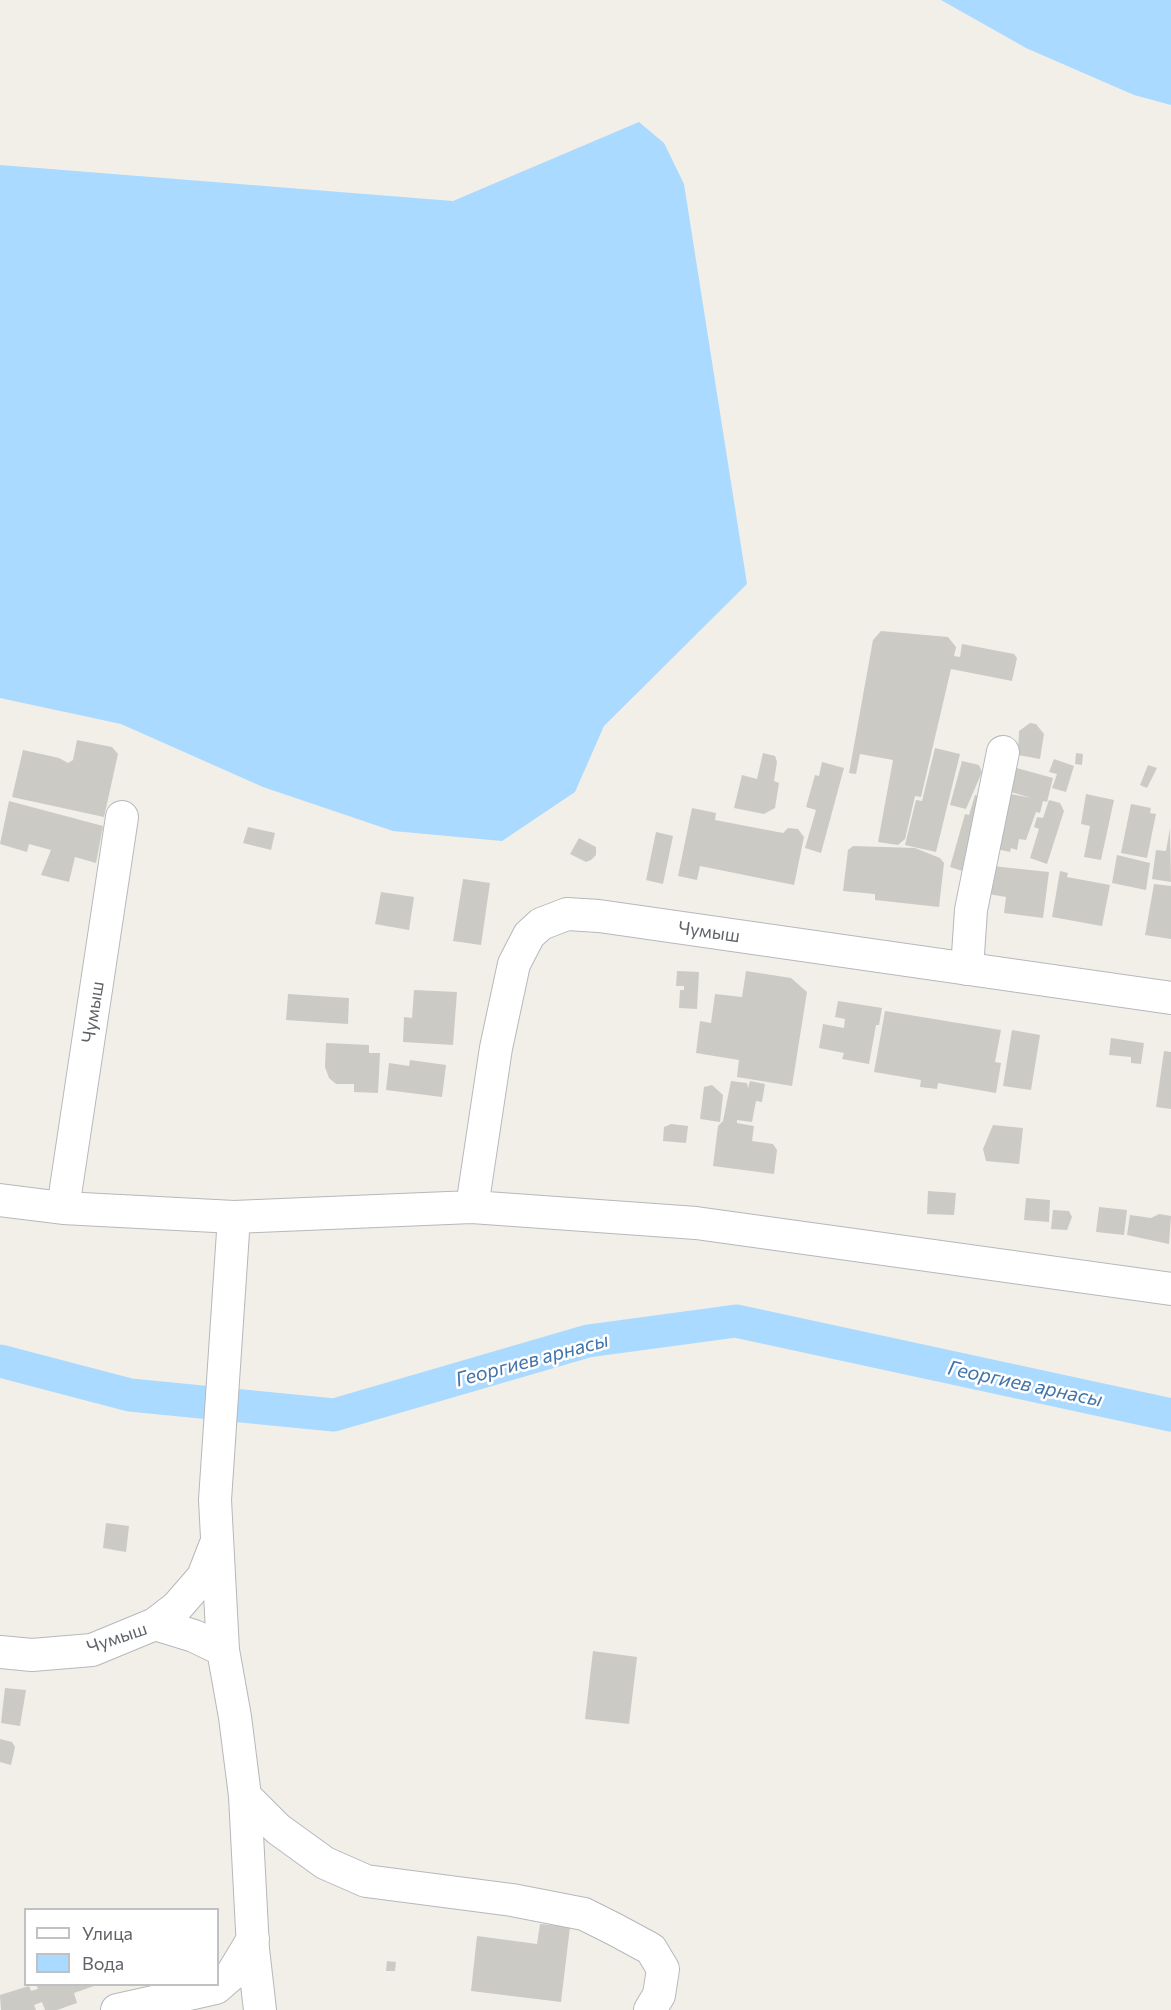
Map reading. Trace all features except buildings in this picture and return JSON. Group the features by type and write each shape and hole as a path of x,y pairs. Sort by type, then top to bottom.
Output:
{"street":[{"path":"967,969 971,910 1003,752"},
{"name":"Чумыш","path":"63,1208 122,817"},
{"name":"Чумыш","path":"472,1207 496,1048 514,964 529,935 541,924 567,914 599,916 1171,998"},
{"path":"0,1200 63,1208 234,1217 472,1207 696,1223 1171,1289"},
{"path":"234,1217 215,1500 216,1544 223,1650 236,1717 245,1796 253,1939 260,2010"},
{"path":"155,1624 177,1607 203,1577 216,1544"},
{"name":"Чумыш","path":"0,1652 32,1655 92,1650 155,1624 194,1636 223,1650"},
{"path":"245,1796 278,1828 325,1863 366,1881 522,1902 584,1914 614,1929 651,1949 663,1969 659,1995 650,2010"},
{"path":"219,1985 232,1974 253,1939"},
{"path":"117,2010 218,1986"}],"water":[{"path":"941,0 1171,0 1171,105 1134,95 1026,48"},
{"path":"639,122 664,143 684,184 747,584 604,726 575,792 502,841 393,831 263,787 121,724 0,698 0,165 453,201"}],"waterway":[{"name":"Георгиев арнасы","path":"0,1361 130,1395 334,1415 588,1341 736,1321 1171,1415"}]}
